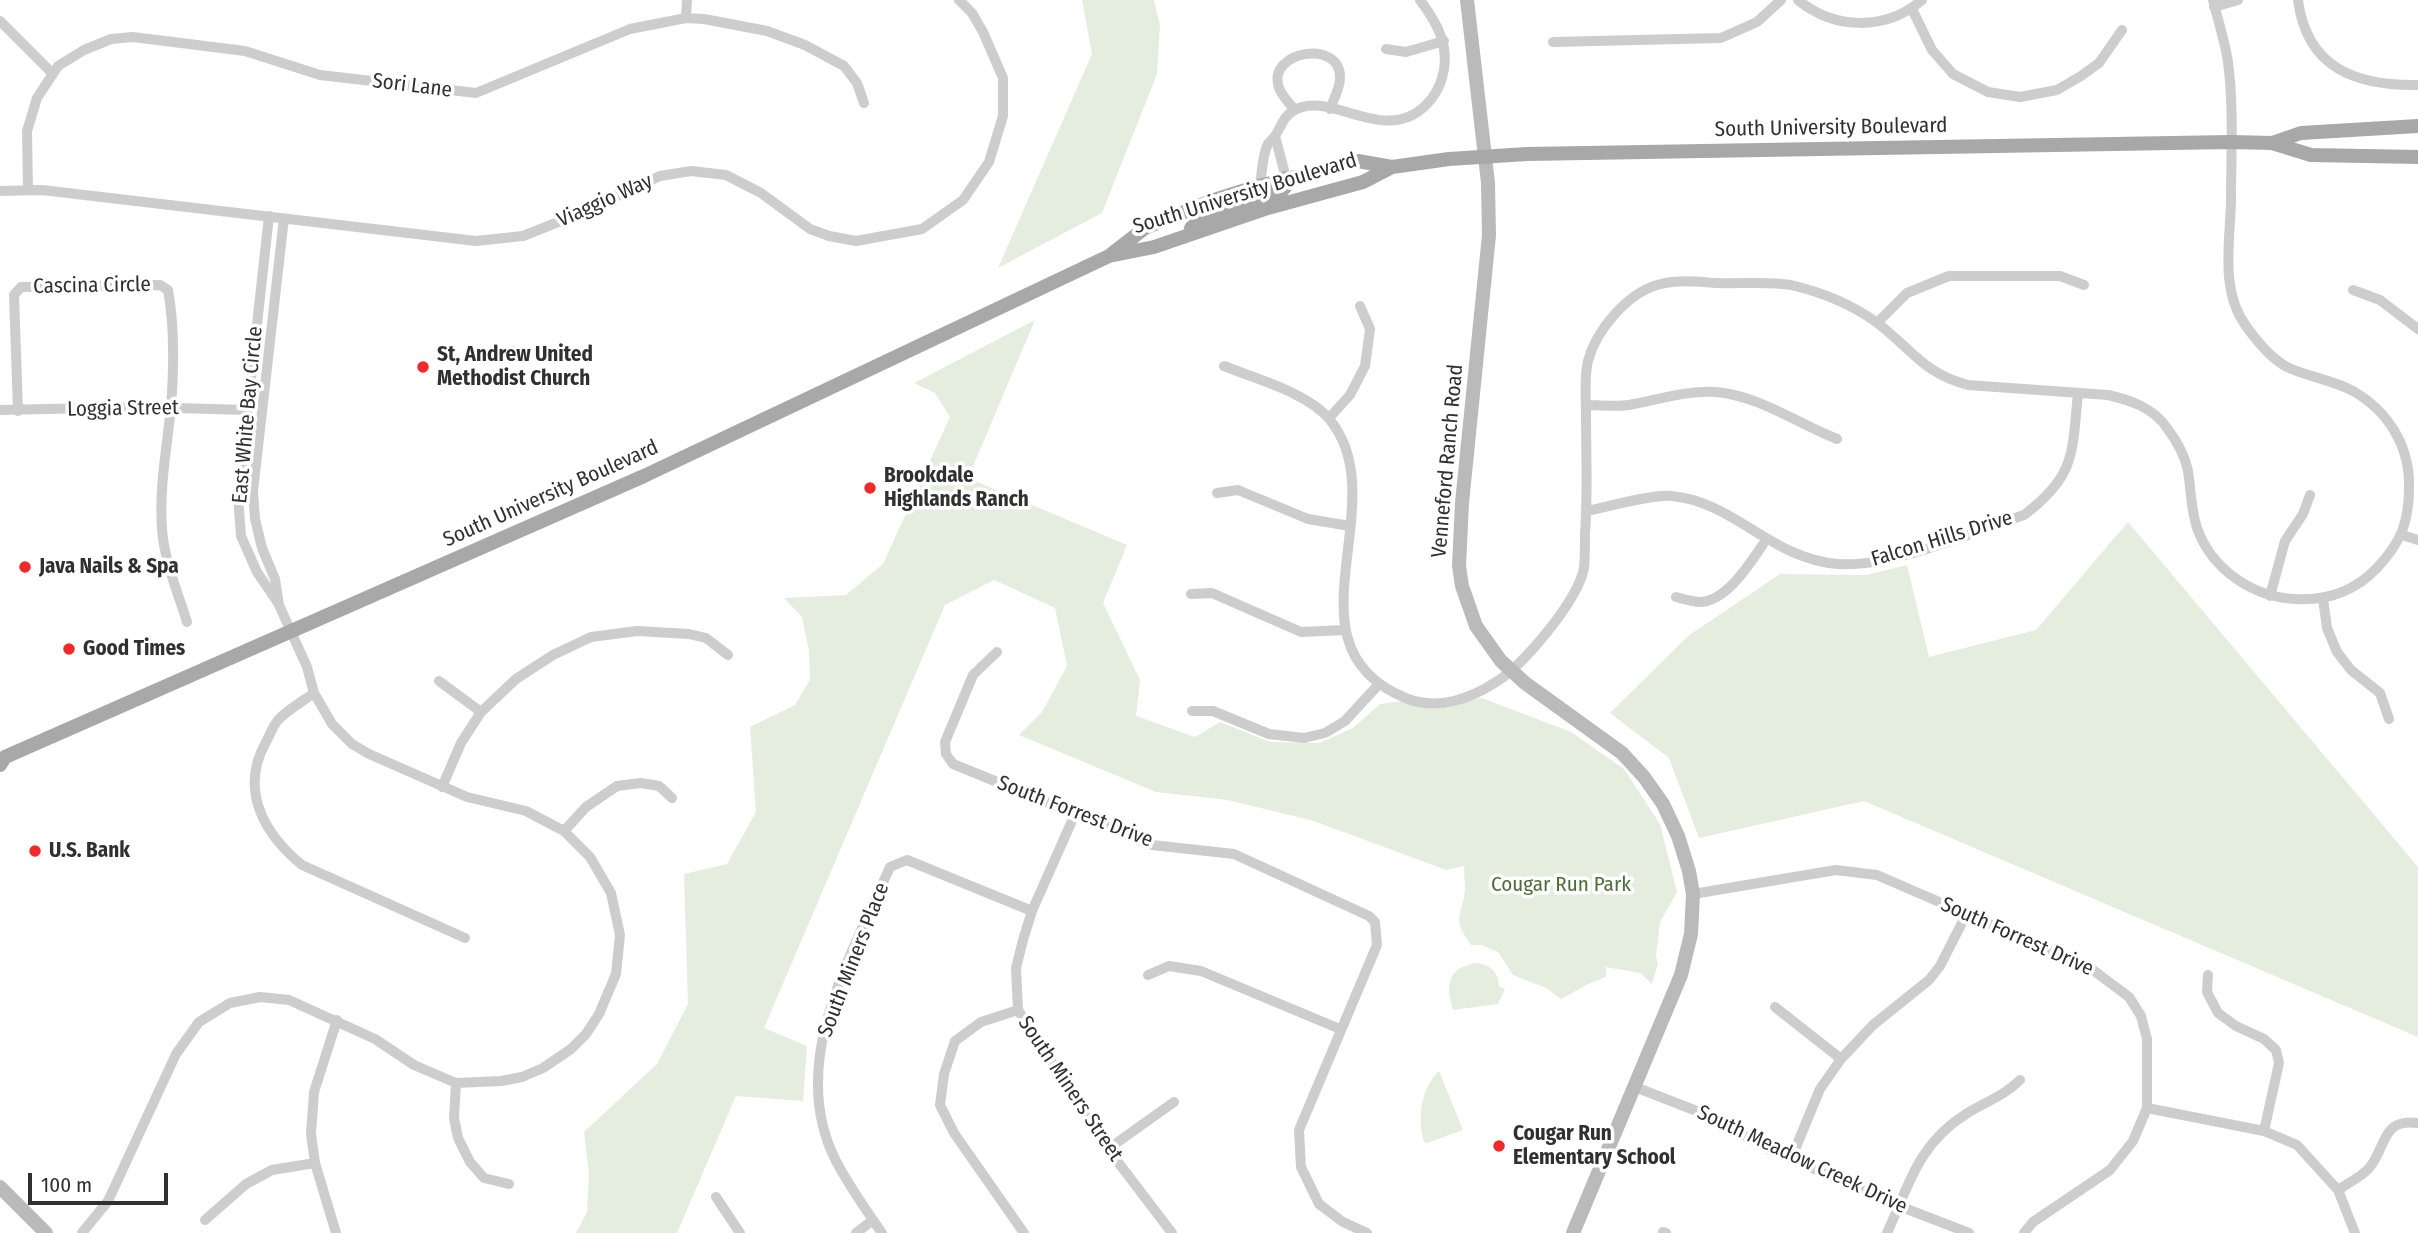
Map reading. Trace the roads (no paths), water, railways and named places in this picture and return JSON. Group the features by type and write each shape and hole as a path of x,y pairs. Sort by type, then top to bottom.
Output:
{"main road":[{"name":"South University Boulevard","path":"2272,144 2301,133 2418,126"},
{"name":"South University Boulevard","path":"2,759 742,431 1109,256 1145,228 1211,201 1357,160 1392,167 1484,156 1527,154 2231,142 2272,144 2311,155 2418,157"},
{"name":"South University Boulevard","path":"1109,256 1154,247 1268,208 1363,182 1392,167"},
{"path":"1181,236 1210,214 1281,192 1286,186 1286,178"}],"street":[{"path":"687,0 687,18"},
{"path":"1260,186 1268,144 1275,136 1280,122 1295,110 1318,106 1373,120 1388,121 1419,112 1435,96 1446,62 1444,41 1436,22 1420,0"},
{"name":"Venneford Ranch Road","path":"1468,0 1489,235 1462,503 1459,566 1468,609 1487,642 1512,672 1622,753 1644,777 1663,804 1678,836 1693,894 1688,956 1573,1233"},
{"path":"1553,42 1721,38 1757,22 1781,0"},
{"path":"1798,0 1818,13 1849,23 1867,24 1912,9 1922,0"},
{"path":"1224,366 1300,397 1329,418 1344,442 1352,464 1354,485 1343,600 1345,630 1356,660 1379,684 1411,700 1448,704 1484,690 1512,672 1576,591 1584,569 1588,361 1604,328 1626,301 1656,285 1677,282 1789,285 1843,302 1877,323 1925,366 1953,381 1968,385 2108,395 2129,400 2149,411 2165,425 2180,449 2188,469 2197,529 2211,556 2242,583 2270,596 2300,599 2323,599 2350,590 2369,576 2389,555 2402,535 2414,476 2399,436 2376,407 2352,390 2286,366 2269,352 2245,325 2233,301 2229,279 2231,142 2228,62 2214,3 2238,0"},
{"path":"2298,0 2306,32 2332,64 2371,83 2418,85"},
{"name":"Viaggio Way","path":"0,191 42,190 476,241 523,236 581,213 660,176 691,171 726,175 761,193 810,229 829,236 856,241 922,229 963,200 989,162 1003,116 1003,78 983,32 963,1"},
{"path":"1912,9 1932,50 1953,74 1988,92 2020,97 2057,90 2081,76 2099,63 2122,30"},
{"name":"Sori Lane","path":"28,190 27,131 37,98 58,66 84,50 111,39 133,37 245,51 320,75 476,93 630,29 687,18 704,19 767,31 805,45 844,66 857,83 864,103"},
{"path":"0,21 53,74"},
{"path":"1386,49 1406,51 1444,41"},
{"path":"1295,110 1279,90 1280,71 1286,62 1294,57 1312,53 1330,59 1337,65 1341,75 1330,109"},
{"path":"1275,136 1286,178"},
{"name":"East White Bay Circle","path":"269,216 238,496 242,536 257,572 279,605"},
{"path":"82,1233 108,1201 176,1054 198,1022 230,1003 260,997 289,1000 337,1020 375,1039 414,1065 456,1083 501,1081 522,1077 543,1068 571,1049 586,1034 609,993 619,957 620,936 611,893 590,857 564,831 526,811 467,797 442,787 352,744 332,724 314,693 302,656 279,605 275,579 262,548 255,519 253,491 284,218"},
{"path":"1877,323 1907,293 1949,276 2060,276 2084,285"},
{"name":"Cascina Circle","path":"18,411 14,295 21,287 160,285 168,290 174,321 171,408"},
{"path":"2353,290 2380,300 2418,330"},
{"path":"1329,418 1350,395 1365,366 1370,329 1360,306"},
{"path":"1586,405 1626,405 1680,393 1717,392 1771,405 1809,428 1837,439"},
{"name":"Falcon Hills Drive","path":"1587,511 1670,495 1698,501 1721,510 1786,551 1839,564 1875,563 2024,515 2054,489 2065,472 2073,448 2078,393"},
{"path":"171,408 164,454 162,530 187,622"},
{"name":"Loggia Street","path":"0,410 246,410"},
{"path":"1217,493 1238,490 1308,519 1350,526"},
{"path":"2270,596 2285,541 2303,514 2310,495"},
{"path":"2402,535 2418,540"},
{"path":"1676,597 1701,602 1724,592 1743,573 1766,540"},
{"path":"1191,594 1212,593 1301,632 1345,630"},
{"path":"2323,599 2327,628 2337,652 2351,670 2380,693 2389,719"},
{"path":"442,787 461,743 481,712 516,679 553,655 591,637 637,631 688,634 706,638 728,655"},
{"name":"South Forrest Drive","path":"997,652 973,675 945,741 946,754 953,764 1152,845 1234,854 1369,916 1375,922 1377,945 1299,1130 1301,1167 1319,1204 1343,1222 1367,1233"},
{"path":"439,681 481,712"},
{"path":"1192,711 1213,711 1269,734 1304,738 1325,733 1345,721 1379,684"},
{"path":"314,693 278,720 258,756 255,798 270,834 302,865 465,938"},
{"path":"564,831 586,807 617,786 641,783 659,786 672,798"},
{"name":"South Miners Street","path":"1075,814 1032,911 1016,968 1018,1010 1108,1149 1172,1233"},
{"name":"South Miners Place","path":"882,1233 835,1160 821,1118 817,1071 825,1026 890,867 907,860 1032,911"},
{"name":"South Forrest Drive","path":"1693,894 1836,870 1877,875 2090,967 2129,997 2141,1016 2147,1039 2147,1108 2133,1141 2110,1170 2033,1222 2024,1233"},
{"path":"1791,1159 1820,1089 1841,1059 1873,1025 1930,979 1940,966 1967,913"},
{"path":"1148,975 1169,966 1201,971 1340,1029"},
{"path":"2208,975 2207,992 2218,1013 2276,1050 2279,1063 2264,1131"},
{"path":"1775,1007 1841,1059"},
{"path":"1018,1010 981,1021 956,1041 944,1074 940,1105 954,1133 1024,1233"},
{"path":"336,1233 315,1163 311,1134 314,1092 337,1020"},
{"path":"1887,1233 1919,1159 1938,1135 1965,1114 2007,1093 2020,1080"},
{"path":"456,1083 456,1128 470,1162 484,1178 509,1184"},
{"name":"South Meadow Creek Drive","path":"1635,1087 1712,1117 1791,1159 1969,1233"},
{"path":"1108,1149 1174,1102"},
{"path":"2147,1108 2264,1131 2297,1144 2338,1190 2355,1233"},
{"path":"2338,1190 2369,1168 2389,1130 2399,1123 2418,1123"},
{"path":"205,1220 246,1184 272,1170 315,1163"},
{"path":"0,1187 46,1233"},
{"path":"716,1197 740,1233"},
{"path":"856,1233 873,1220"}],"place":[{"name":"St, Andrew United Methodist Church","path":"423,367"},
{"name":"Brookdale Highlands Ranch","path":"870,488"},
{"name":"Java Nails & Spa","path":"25,567"},
{"name":"Good Times","path":"69,649"},
{"name":"U.S. Bank","path":"35,851"},
{"name":"Cougar Run Elementary School","path":"1499,1146"}],"park label":[{"name":"Cougar Run Park","path":"1561,885"}]}
